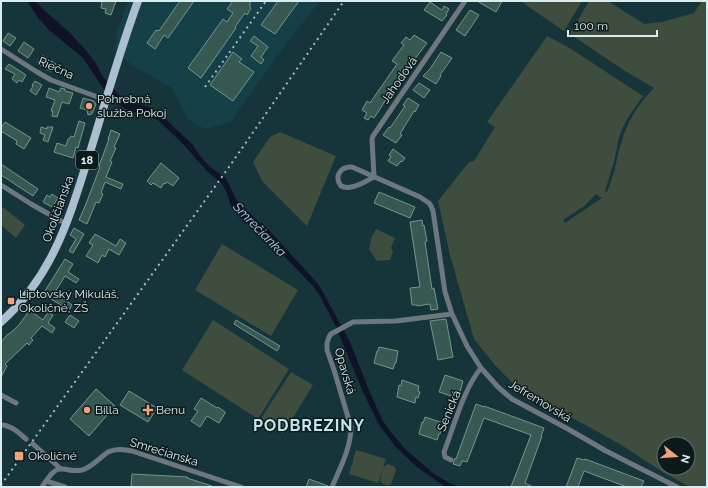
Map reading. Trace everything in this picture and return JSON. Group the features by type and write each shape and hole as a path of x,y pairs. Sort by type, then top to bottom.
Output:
{"main road":[{"name":"Okoličianska","path":"1,322 29,293 41,276 55,251 66,223 138,1"}],"street":[{"name":"Jahodová","path":"374,177 373,136 465,1"},
{"name":"Riečna","path":"1,49 51,80 106,99"},
{"name":"Jefremovská","path":"374,177 366,182 346,188 339,184 338,178 343,168 352,167 420,197 431,206 445,292 452,314 467,346 481,368 498,387 512,399 606,451 677,487"},
{"path":"1,185 66,223"},
{"name":"Opavská","path":"332,487 350,442 351,428 327,350 327,343 331,334 354,322 396,321 452,314"},
{"name":"Senická","path":"451,460 445,457 444,452 466,395 477,372 481,368"},
{"path":"1,395 16,403"},
{"path":"1,425 8,426 26,439"},
{"path":"33,444 61,469"},
{"name":"Smrečianska","path":"61,469 83,470 112,451 118,449 145,455 241,487"},
{"path":"42,487 53,472 61,469"},
{"path":"46,481 65,487"}],"shaded area":[{"path":"128,1 320,1 287,43 231,122 206,129 188,119 171,87 133,66 115,50 118,29"}],"green space":[{"path":"522,1 582,1 564,31"},
{"path":"589,1 608,1 644,24 662,22 694,13 702,1 707,1 707,487 690,487 670,476 696,476 696,436 656,436 656,468 623,446 591,428 553,408 529,400 494,364 474,339 450,255 438,201 469,162 474,161 495,127 487,122 547,36 568,47 643,96 629,116 619,137 614,162 605,191 607,192 626,128 638,107 654,88 625,71 570,34","holes":["596,194 602,198 565,223 563,220 583,207"]},
{"path":"280,132 336,156 307,226 262,181 253,162 270,137"},
{"path":"3,207 25,225 16,238 1,225 1,209"},
{"path":"376,229 395,238 391,248 393,251 390,260 377,261 369,249 371,239"},
{"path":"222,244 298,290 271,336 195,290"},
{"path":"213,320 289,369 258,419 182,370"},
{"path":"291,372 313,385 283,434 260,420"},
{"path":"356,450 386,459 383,467 388,464 394,466 396,470 391,484 386,485 380,481 383,469 378,483 349,474"}],"water":[{"name":"Smrečianka","path":"27,1 35,1 69,32 95,62 103,77 126,102 147,106 159,113 193,145 210,167 226,178 237,201 267,228 319,285 350,342 370,393 383,421 390,431 406,450 433,473 451,484 462,487 444,486 417,467 395,446 379,425 363,392 336,327 320,296 313,286 286,258 236,212 231,206 222,184 206,170 184,145 158,120 141,113 132,112 121,106 103,88 83,58 49,30 39,19"}],"building":[{"path":"102,1 116,1 111,15 105,13 106,9 101,8"},
{"path":"180,1 194,1 168,38 164,35 155,49 147,43 156,30 159,31"},
{"path":"233,1 250,1 251,8 247,15 245,13 235,27 236,28 201,78 188,68 223,19 227,22 233,13 227,9"},
{"path":"278,1 299,1 275,34 261,25"},
{"path":"477,1 502,1 496,12"},
{"path":"430,2 442,10 444,6 449,9 446,14 447,15 442,21 424,10"},
{"path":"470,10 479,15 465,36 456,30"},
{"path":"8,33 16,38 10,46 3,41"},
{"path":"414,35 427,43 395,86 374,118 371,116 368,120 364,118 367,113 362,110 367,101 370,103 397,64 392,61 404,45 401,43 406,37 410,40"},
{"path":"254,36 268,47 261,57 264,60 261,64 251,56 258,46 250,41"},
{"path":"24,42 34,49 28,58 18,51"},
{"path":"233,52 242,59 239,62 254,72 233,101 210,85"},
{"path":"441,52 452,58 440,75 441,76 436,84 423,76 430,69"},
{"path":"42,55 56,64 51,72 37,63"},
{"path":"9,64 26,75 22,82 19,80 17,83 12,79 15,74 5,69"},
{"path":"35,81 42,85 36,95 30,91"},
{"path":"419,83 430,90 424,98 413,90"},
{"path":"49,88 59,92 61,88 65,89 65,91 73,93 69,104 62,102 57,117 52,116 53,111 51,111 55,100 46,97"},
{"path":"83,98 94,101 96,104 92,114 88,115 87,110 80,108"},
{"path":"408,98 419,105 400,134 402,135 396,143 383,135 389,127 390,128 405,106 403,105"},
{"path":"79,121 85,123 78,148 76,147 73,158 54,152 57,143 66,146 68,139 71,136 74,137"},
{"path":"5,122 31,138 24,149 16,144 17,141 1,131 1,128"},
{"path":"41,127 47,129 47,127 53,127 48,142 43,140 45,135 40,133"},
{"path":"111,130 120,134 114,147 116,148 110,161 112,162 106,177 123,184 121,189 105,182 101,193 103,194 99,203 96,202 87,224 79,220 100,167 99,166"},
{"path":"393,149 405,158 397,166 388,161 391,156 389,155"},
{"path":"161,163 179,178 173,186 167,182 165,184 164,183 161,188 153,183 151,185 147,181"},
{"path":"1,164 38,189 33,196 1,175"},
{"path":"379,192 415,207 410,218 374,203"},
{"path":"52,194 58,198 52,207 43,202 47,195 50,197"},
{"path":"422,220 427,241 425,242 432,289 434,288 438,309 431,310 430,304 417,306 412,305 410,288 420,287 410,222"},
{"path":"74,228 84,234 73,253 69,251 76,239 70,235"},
{"path":"95,234 116,246 120,239 126,243 119,255 109,249 105,257 102,255 98,263 86,256 93,245 89,243"},
{"path":"65,259 73,264 68,272 79,279 76,283 65,276 55,292 72,305 69,310 43,294"},
{"path":"29,310 43,320 48,312 53,315 48,323 55,328 52,333 42,326 31,338 33,340 29,345 27,343 5,364 7,366 1,377 1,342 18,326"},
{"path":"70,315 79,321 74,328 65,322"},
{"path":"446,319 453,357 438,360 430,321"},
{"path":"236,320 280,346 277,351 234,324"},
{"path":"379,347 398,351 396,363 393,369 374,363"},
{"path":"445,375 463,381 457,398 439,392"},
{"path":"402,380 419,386 418,391 420,392 418,398 416,397 415,403 397,397 399,385 401,386"},
{"path":"96,389 115,406 89,436 70,419"},
{"path":"129,391 157,408 148,422 120,405"},
{"path":"201,398 225,412 219,423 207,416 200,427 191,421 198,411 194,409"},
{"path":"476,404 544,428 525,483 533,487 511,487 531,435 484,418 467,462 462,461 460,466 453,464"},
{"path":"425,417 443,423 437,440 419,434"},
{"path":"577,458 585,459 644,481 641,487 627,487 584,471 578,487 566,487"},
{"path":"132,474 188,477 187,478 212,487 131,487"},
{"path":"309,479 328,486 328,487 306,487"}],"railway":[{"path":"205,87 266,1"},
{"path":"1,485 229,167 344,1"}],"place":[{"name":"Pohrebná služba Pokoj","path":"89,106"},
{"name":"Liptovský Mikuláš, Okoličné, ZŠ","path":"11,301"},
{"name":"Billa","path":"87,410"},
{"name":"Benu","path":"148,410"},
{"name":"Okoličné","path":"19,456"}],"district":[{"name":"PODBREZINY","path":"309,425"}]}
